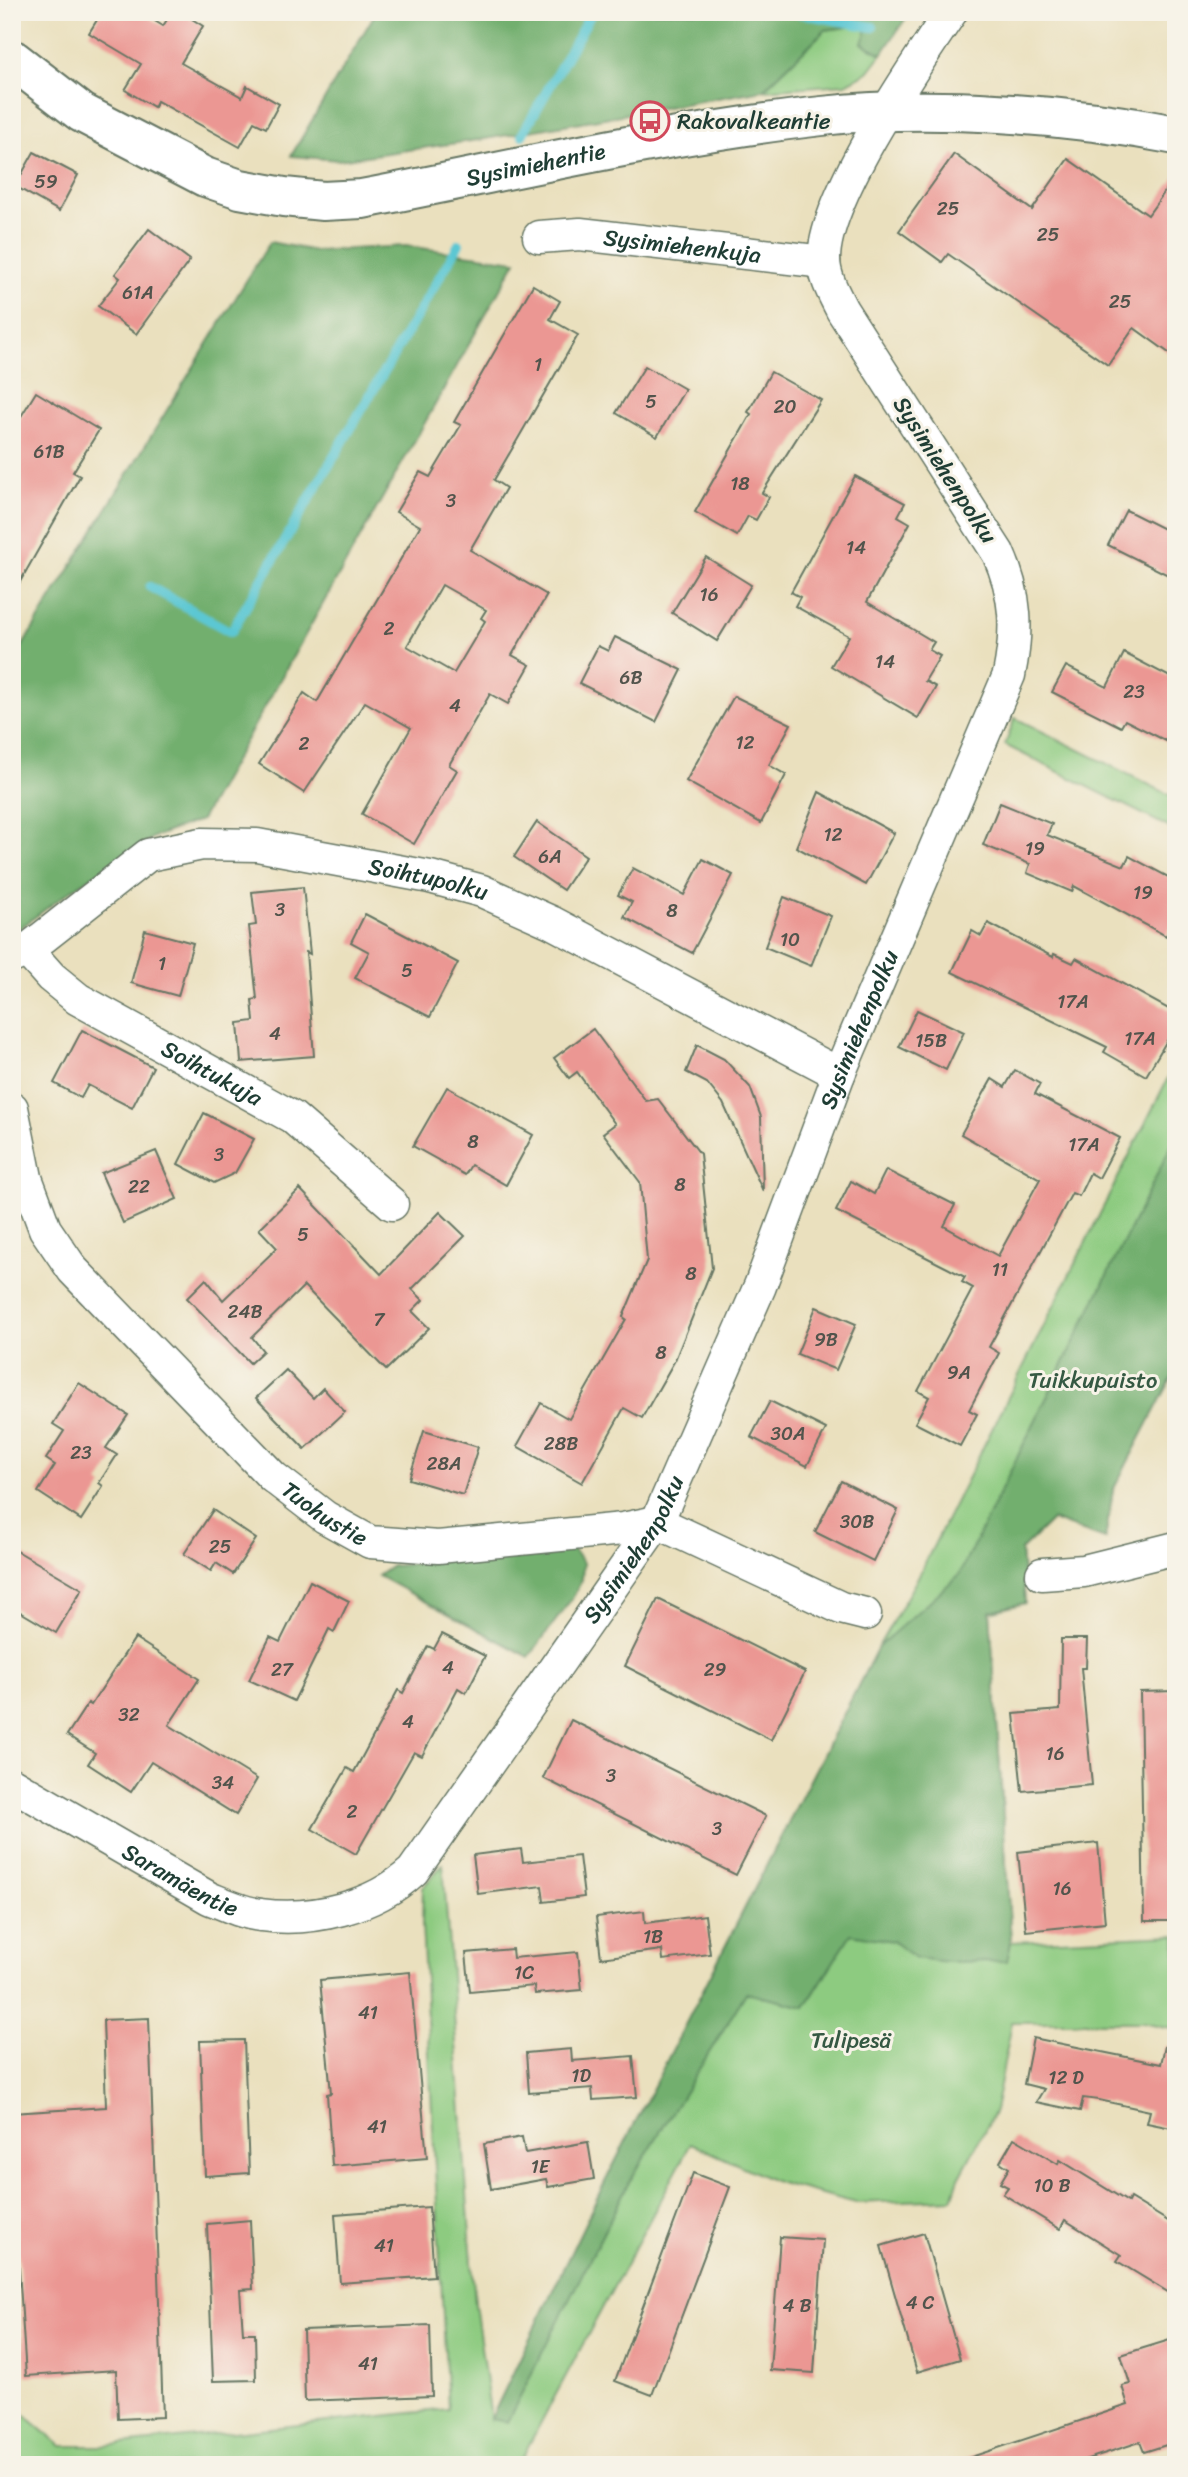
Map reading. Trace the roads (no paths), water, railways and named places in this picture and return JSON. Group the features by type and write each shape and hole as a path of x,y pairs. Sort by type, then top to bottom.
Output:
{"street":[{"path":"887,112 951,12"},
{"name":"Sysimiehentie","path":"12,59 82,113 205,177 240,189 323,201 362,199 722,131 822,116 887,112 1045,117 1176,135"},
{"name":"Sysimiehenpolku","path":"366,1903 395,1888 413,1871 657,1522 760,1286 839,1074 1009,675 1017,638 1009,577 998,553 842,310 831,287 824,262 826,235 839,203 887,112"},
{"name":"Sysimiehenkuja","path":"539,237 580,234 824,262"},
{"name":"Soihtupolku","path":"20,954 148,855 202,844 257,845 429,877 482,891 551,922 839,1074"},
{"name":"Soihtukuja","path":"20,954 78,999 292,1117 392,1203"},
{"name":"Tuohustie","path":"12,1108 26,1178 46,1229 73,1270 273,1477 324,1517 370,1542 438,1547 623,1529 657,1522"},
{"path":"657,1522 841,1608 865,1614"},
{"path":"1042,1574 1084,1571 1176,1548"},
{"name":"Saramäentie","path":"12,1784 209,1898 240,1911 280,1916 366,1903"}],"waterway":[{"path":"522,135 592,12"},
{"path":"793,12 873,27"},
{"path":"150,587 231,632 459,244"}],"place":[{"name":"Rakovalkeantie","path":"650,121"}],"park label":[{"name":"Tuikkupuisto","path":"1093,1380"},
{"name":"Tulipesä","path":"851,2040"}]}
